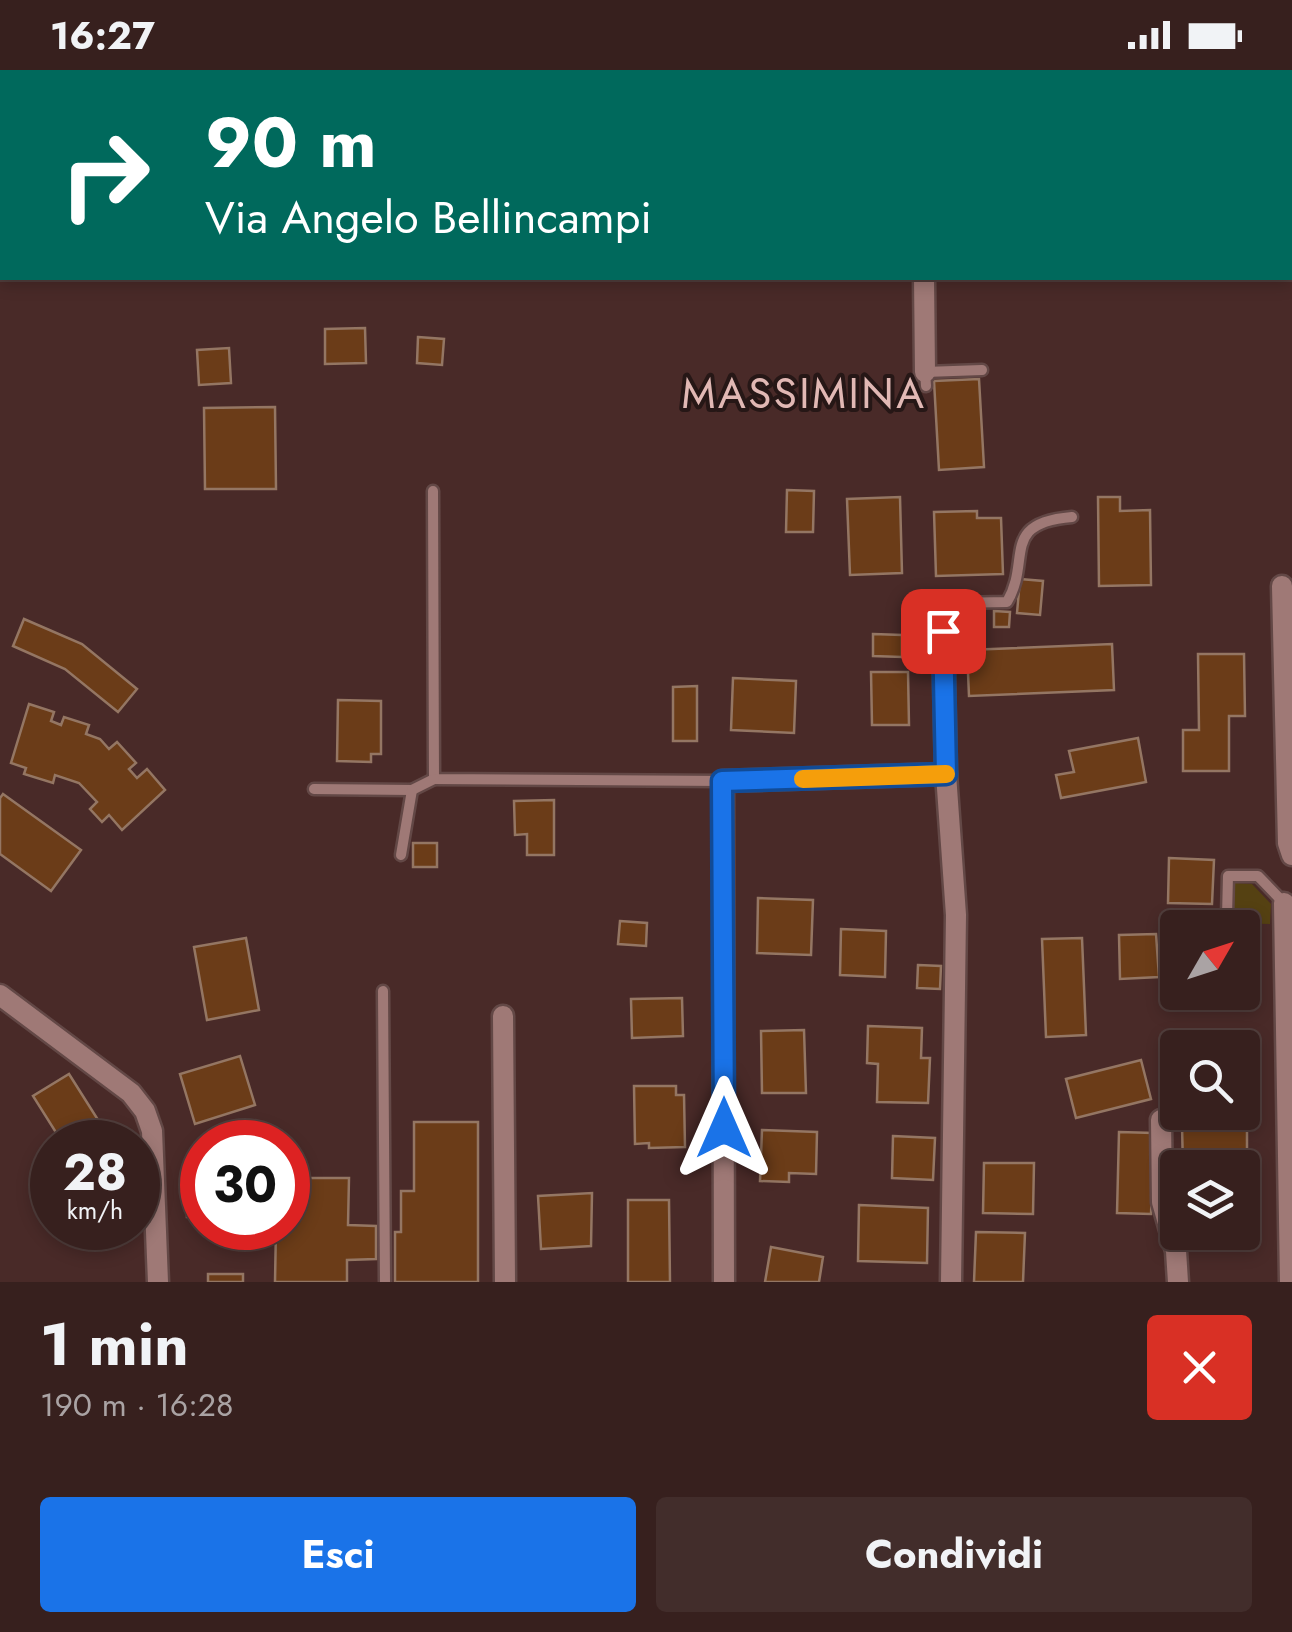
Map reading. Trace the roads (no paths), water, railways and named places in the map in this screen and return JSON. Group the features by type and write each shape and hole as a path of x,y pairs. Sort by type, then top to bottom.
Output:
{"street":[{"path":"924,280 926,379"},
{"path":"1282,586 1288,843 1292,855"},
{"path":"943,631 946,774 956,915 951,1282"},
{"path":"724,1282 722,781 946,774"},
{"path":"1284,903 1290,1282"},
{"path":"0,995 132,1093 145,1111 154,1150 158,1282"},
{"path":"503,1016 505,1282"},
{"path":"1161,1130 1162,1202 1176,1251 1178,1282"}],"lane":[{"path":"926,379 982,370"},
{"path":"433,491 434,778"},
{"path":"943,631 952,603 1007,602 1025,538 1032,527 1048,519 1072,517"},
{"path":"314,789 412,790 434,778 722,781"},
{"path":"401,855 412,790"},
{"path":"1228,910 1228,876 1258,876 1284,903"},
{"path":"383,991 385,1282"}],"district":[{"name":"MASSIMINA","path":"804,393"}]}
